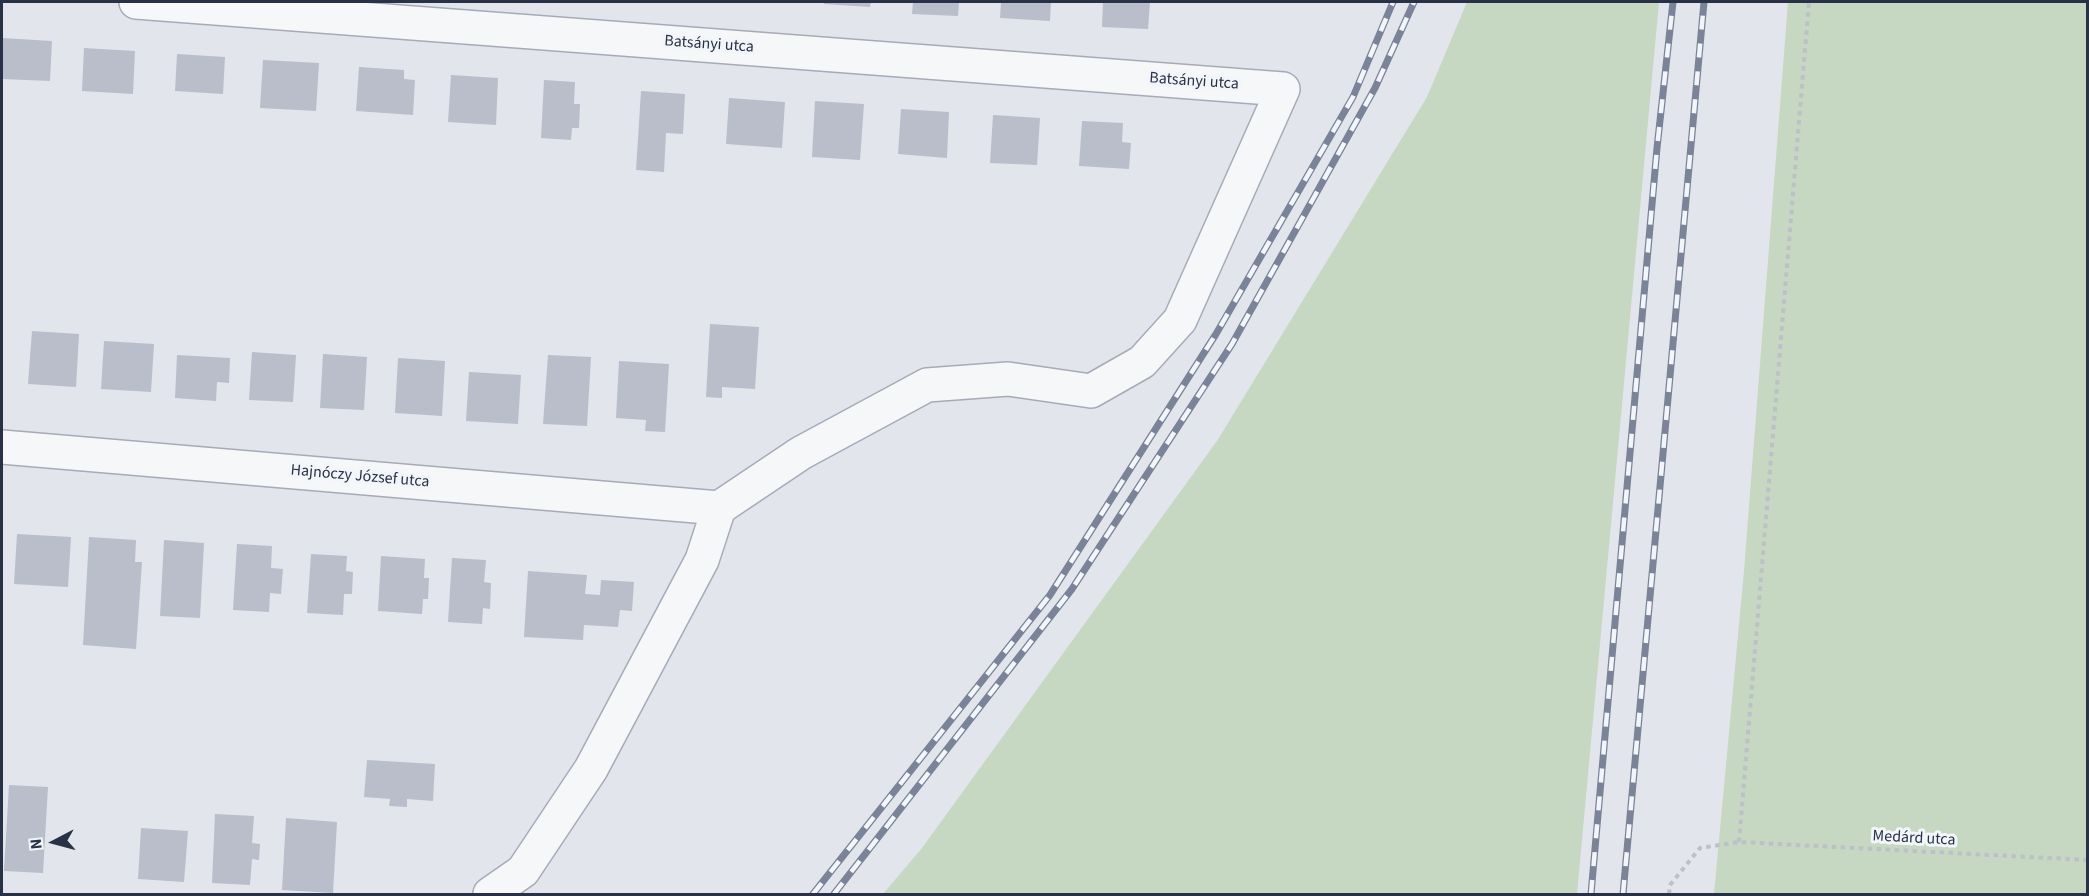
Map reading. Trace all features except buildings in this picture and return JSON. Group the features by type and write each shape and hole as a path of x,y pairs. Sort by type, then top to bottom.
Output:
{"street":[{"name":"Batsányi utca","path":"135,2 1283,89 1180,320 1142,363 1091,391 1008,379 927,385 801,453 719,508"},
{"name":"Hajnóczy József utca","path":"2,447 719,508"},
{"path":"490,894 523,871 591,769 702,560 719,508"}],"path":[{"path":"1739,842 1809,2"},
{"name":"Medárd utca","path":"1669,894 1670,885 1700,848 1739,842 2088,860"}],"green space":[{"path":"1467,2 1659,2 1577,894 883,894 922,848 1217,441 1427,97"},
{"path":"1788,2 2087,2 2087,894 1714,894 1744,571"}],"railway":[{"path":"813,894 1050,595 1216,334 1353,97 1393,2"},
{"path":"834,894 1072,589 1232,344 1375,88 1414,2"},
{"path":"1591,894 1657,148 1673,2"},
{"path":"1623,894 1704,2"}]}
